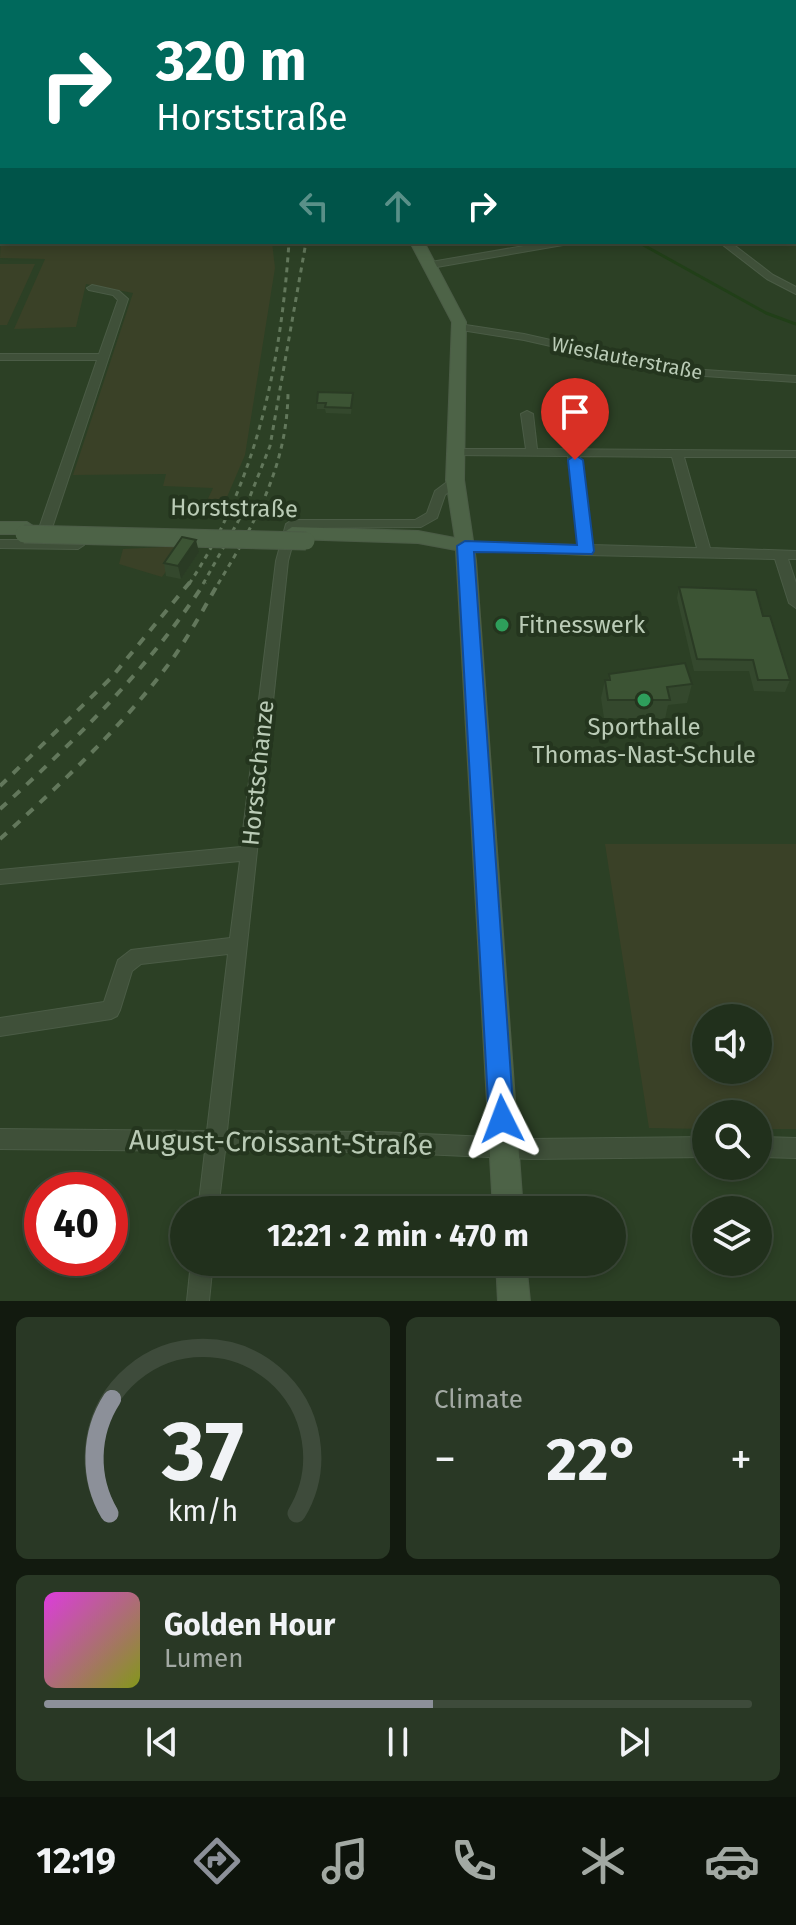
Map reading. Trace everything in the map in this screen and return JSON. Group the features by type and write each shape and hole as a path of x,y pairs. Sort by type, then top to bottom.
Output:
{"street":[{"path":"418,244 451,302 459,327 454,452 456,503 465,546 507,1196"},
{"path":"431,265 552,244"},
{"path":"727,244 770,277 796,291"},
{"path":"30,535 105,357 123,299 116,293 92,288"},
{"name":"Wieslauterstraße","path":"459,327 524,337 675,371 796,379"},
{"path":"0,370 3,357 105,357"},
{"path":"527,414 532,454"},
{"path":"454,452 796,454"},
{"path":"574,454 586,551"},
{"path":"677,454 705,553"},
{"name":"Horstschanze","path":"209,1196 286,550 292,524 410,526 424,523 433,515 439,494 455,480"},
{"path":"418,537 438,528 456,503"},
{"name":"Horststraße","path":"0,528 78,545"},
{"name":"Horststraße","path":"0,534 418,537 465,546"},
{"name":"Horststraße","path":"0,544 30,535"},
{"name":"Horststraße","path":"374,539 433,549 465,546 796,555"},
{"path":"780,555 796,603"},
{"path":"0,877 249,853"},
{"path":"0,1027 111,1010 124,966 137,956 238,945"},
{"name":"August-Croissant-Straße","path":"0,1139 692,1147"},
{"path":"772,1147 796,1148"},
{"path":"198,1301 201,1276"},
{"path":"512,1276 514,1301"}],"green space":[{"path":"1,244 272,244 275,268 245,455 218,518 199,518 213,488 163,486 166,474 73,475 133,293 86,284 76,327 14,329 45,259 0,258"},
{"path":"0,264 35,264 7,325 0,325"},
{"path":"184,546 162,577 119,564 123,549"},
{"path":"605,844 796,844 796,1129 772,1129 772,1100 692,1100 692,1129 649,1128"}],"building":[{"path":"318,392 353,393 351,408 325,407 326,403 317,403"},
{"path":"182,537 196,540 178,566 164,563"},
{"path":"679,587 756,590 763,616 770,616 790,680 758,680 753,660 697,659"},
{"path":"685,663 692,684 667,687 670,700 608,700 605,680 610,680 609,674"}],"waterway":[{"path":"642,244 766,313 796,324"}],"railway":[{"path":"189,584 232,505 262,420 280,332 289,244"},
{"path":"203,584 245,509 270,446 306,244"},
{"path":"218,584 256,516 275,469 282,445 288,393"},
{"path":"0,786 111,678 190,582"},
{"path":"0,809 110,702 160,644 205,582"},
{"path":"0,839 68,776 132,709 178,651 219,582"}],"place":[{"name":"Fitnesswerk","path":"502,625"},
{"name":"Sporthalle Thomas-Nast-Schule","path":"644,700"}],"route":[{"path":"502,1119 465,546 586,551 575,460"}]}
